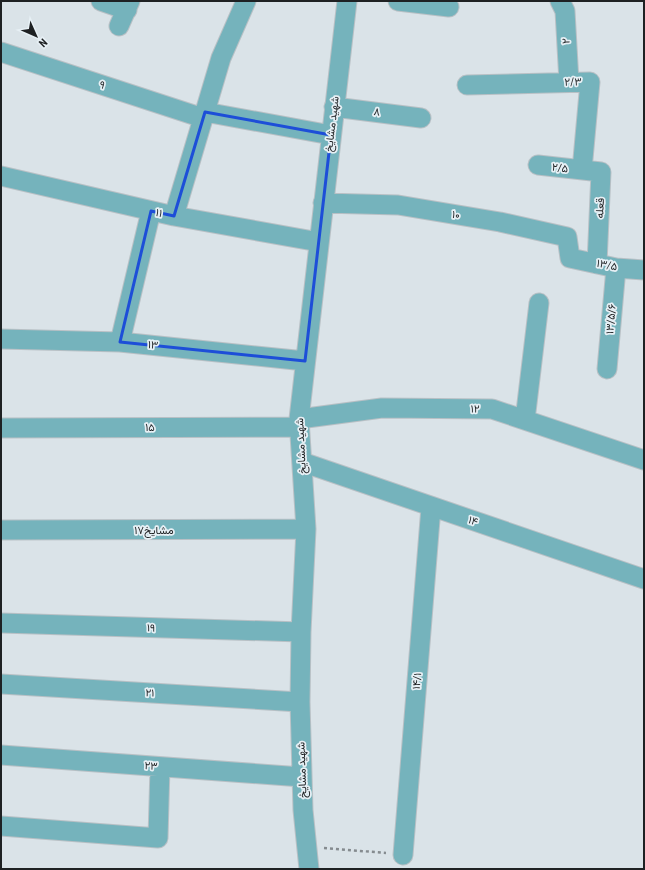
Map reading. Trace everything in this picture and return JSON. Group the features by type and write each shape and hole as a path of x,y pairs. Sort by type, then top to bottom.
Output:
{"street":[{"path":"101,1 125,12"},
{"path":"174,216 221,58 246,1"},
{"path":"398,1 448,7"},
{"name":"۲","path":"560,1 565,12 569,82"},
{"name":"شهید مشایخ","path":"309,869 303,810 300,702 301,632 306,529 299,423 334,107 343,3"},
{"name":"۹","path":"1,52 204,115 331,135"},
{"name":"۲/۳","path":"466,85 590,82 582,170"},
{"name":"۸","path":"334,107 421,118"},
{"name":"۲/۵","path":"538,165 582,170"},
{"name":"قعله","path":"582,170 601,172 597,264"},
{"name":"۱۱","path":"1,176 174,216 319,242"},
{"name":"۱۰","path":"323,203 398,205 500,222 567,237 570,258"},
{"path":"120,342 152,211"},
{"name":"۱۳/۵","path":"570,258 616,268 644,270"},
{"name":"۱۳/۵/۶","path":"607,369 616,268"},
{"path":"525,420 539,304"},
{"name":"۱۳","path":"1,339 120,342 305,361"},
{"name":"۱۲","path":"299,423 382,408 492,409 644,460"},
{"name":"۱۵","path":"1,428 299,423"},
{"name":"۱۴","path":"302,462 644,580"},
{"name":"۱۴/۱","path":"403,855 431,507"},
{"name":"۱۷مشایخ","path":"1,530 306,529"},
{"name":"۱۹","path":"1,623 301,632"},
{"name":"۲۱","path":"1,684 300,702"},
{"name":"۲۳","path":"1,755 302,777"},
{"path":"1,826 158,838 160,767"}],"path":[{"path":"307,846 403,855"}],"highlighted area":[{"path":"205,112 331,135 305,361 120,342 151,211 174,216"}]}
